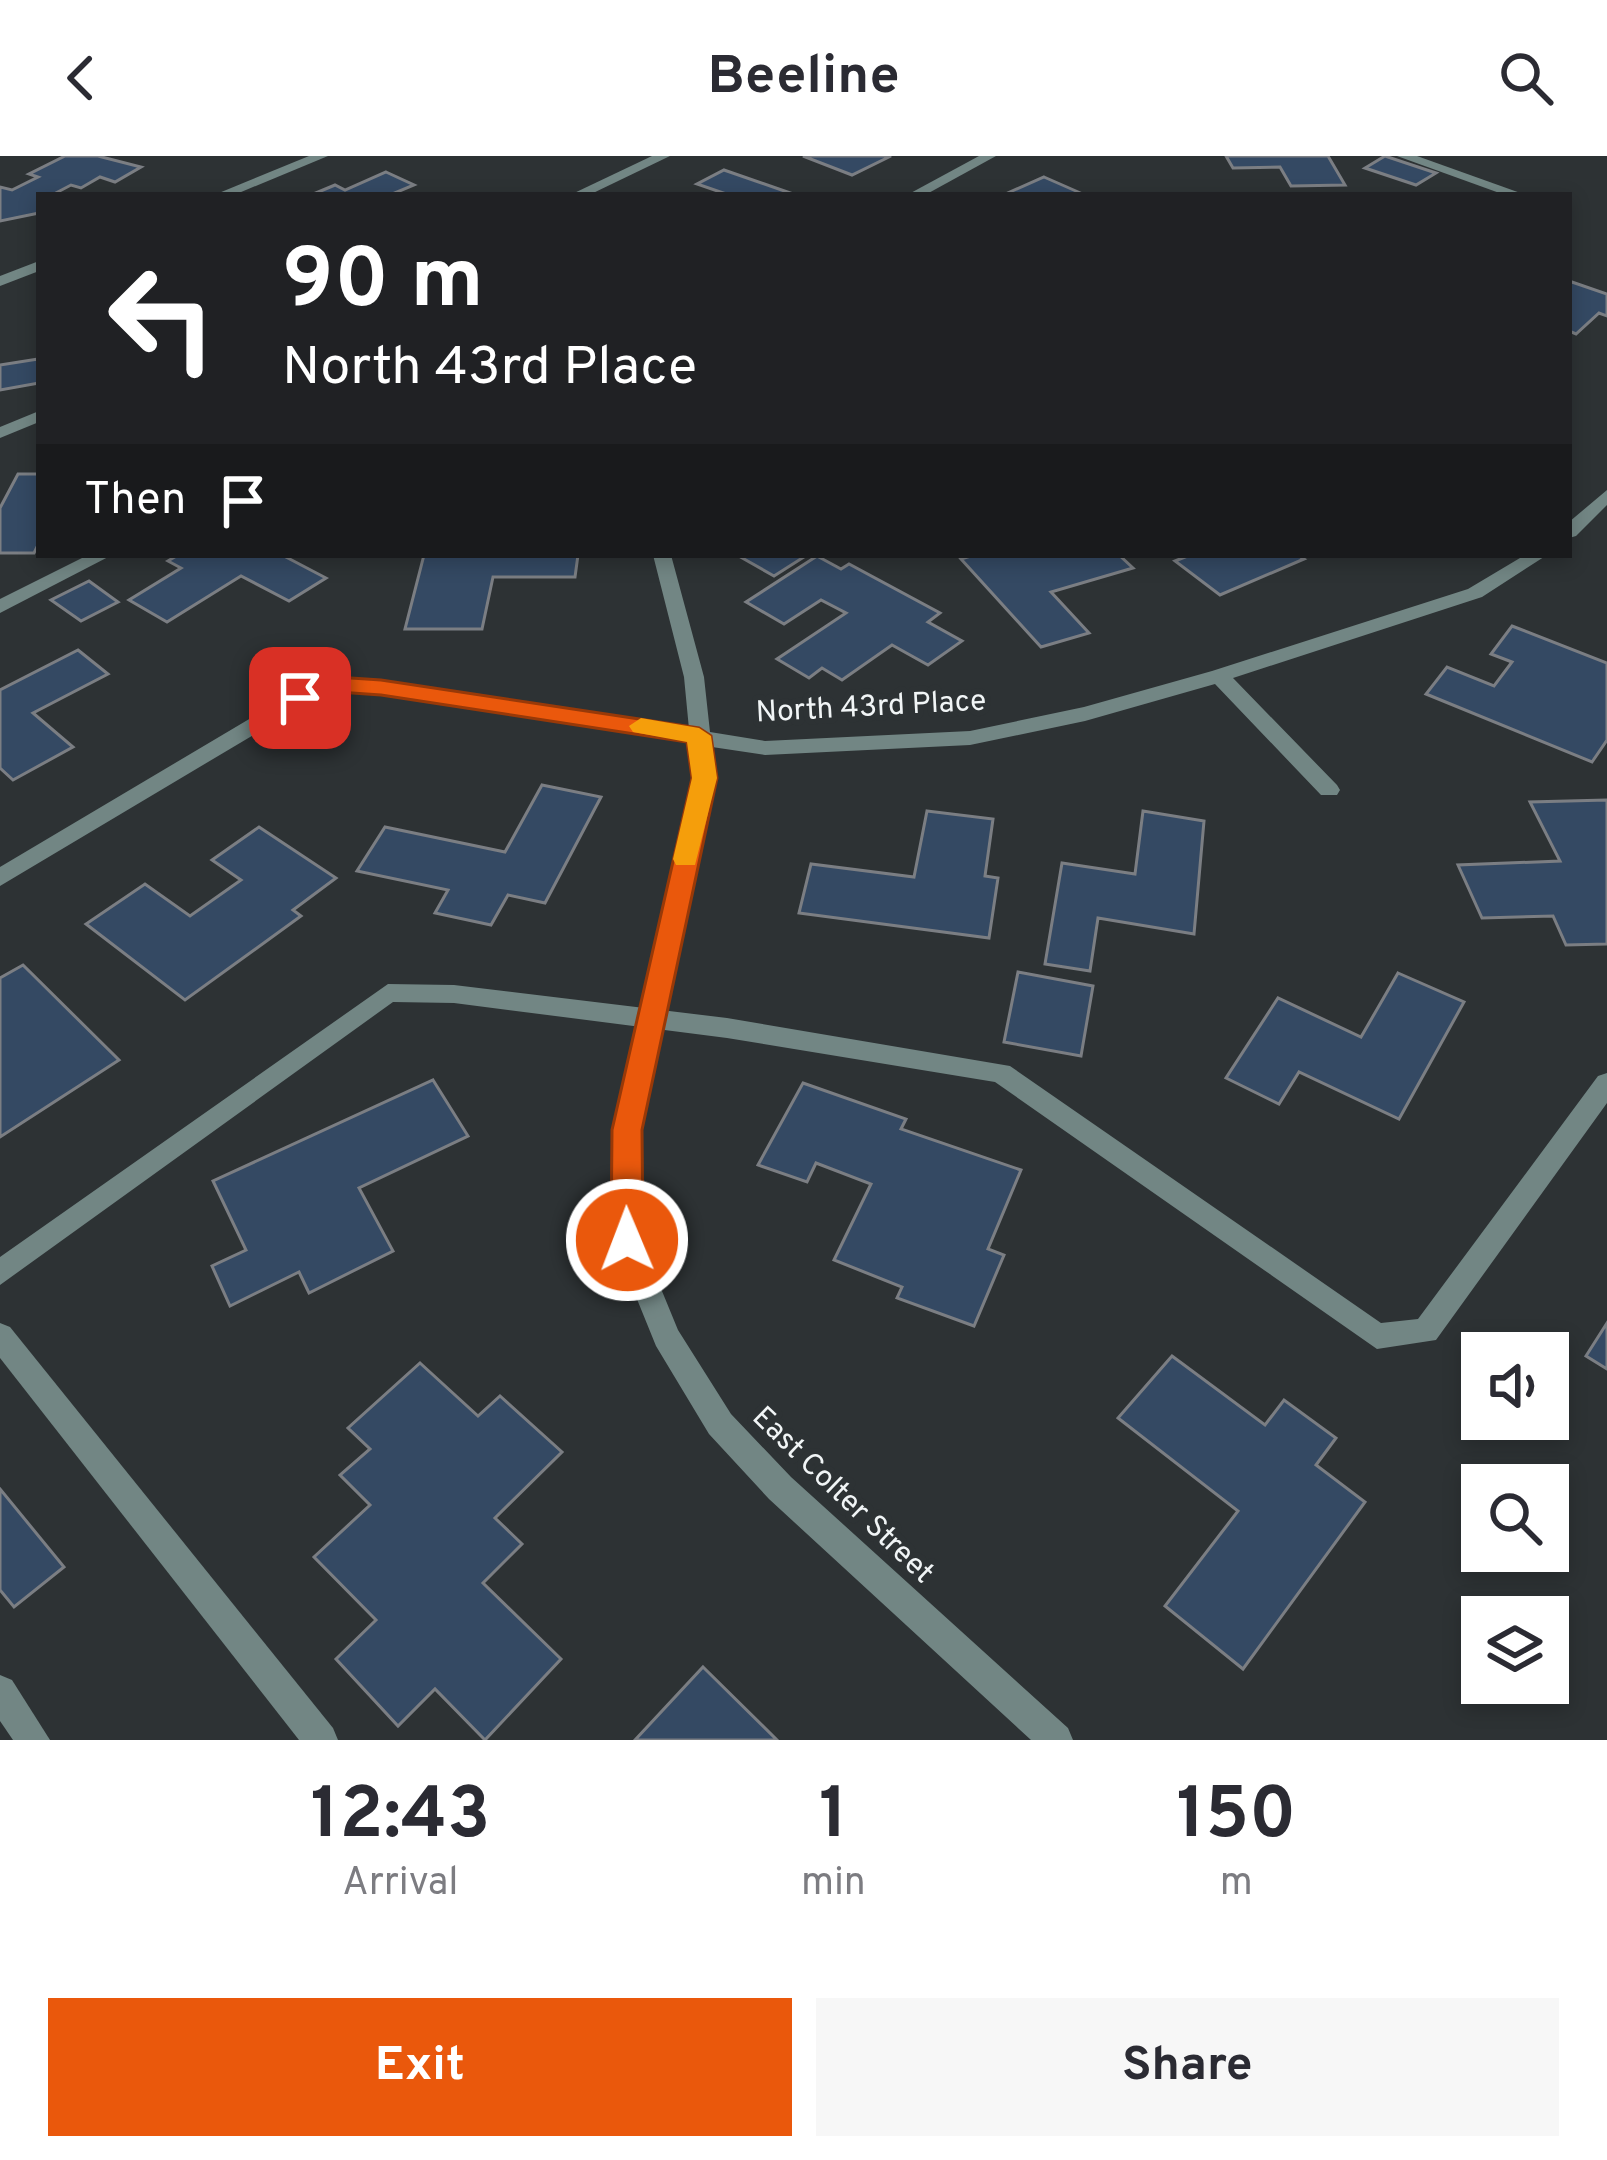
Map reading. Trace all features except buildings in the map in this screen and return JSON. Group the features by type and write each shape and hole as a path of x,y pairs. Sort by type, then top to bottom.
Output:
{"street":[{"path":"229,192 321,156"},
{"path":"584,192 663,156"},
{"path":"920,192 989,156"},
{"path":"1404,156 1510,192"},
{"path":"0,281 36,267"},
{"path":"0,433 36,417"},
{"path":"1572,529 1607,495"},
{"path":"0,607 97,558"},
{"name":"East Colter Street","path":"663,558 694,677 704,778 627,1130 627,1240 666,1337 720,1424 780,1488 1056,1740"},
{"name":"North 43rd Place","path":"0,878 300,698 336,685 381,687 765,748 970,738 1085,714 1219,676 1475,592 1533,558"},
{"path":"1219,676 1329,790"},
{"path":"0,1273 388,992 454,994 1001,1073 1377,1336 1426,1331 1607,1083"},
{"path":"0,1336 321,1740"},
{"path":"0,1692 33,1740"}],"slow traffic":[{"path":"641,726 699,736 704,778 686,859"}],"route":[{"path":"300,698 336,685 381,687 699,736 704,778 627,1130 627,1240"}]}
